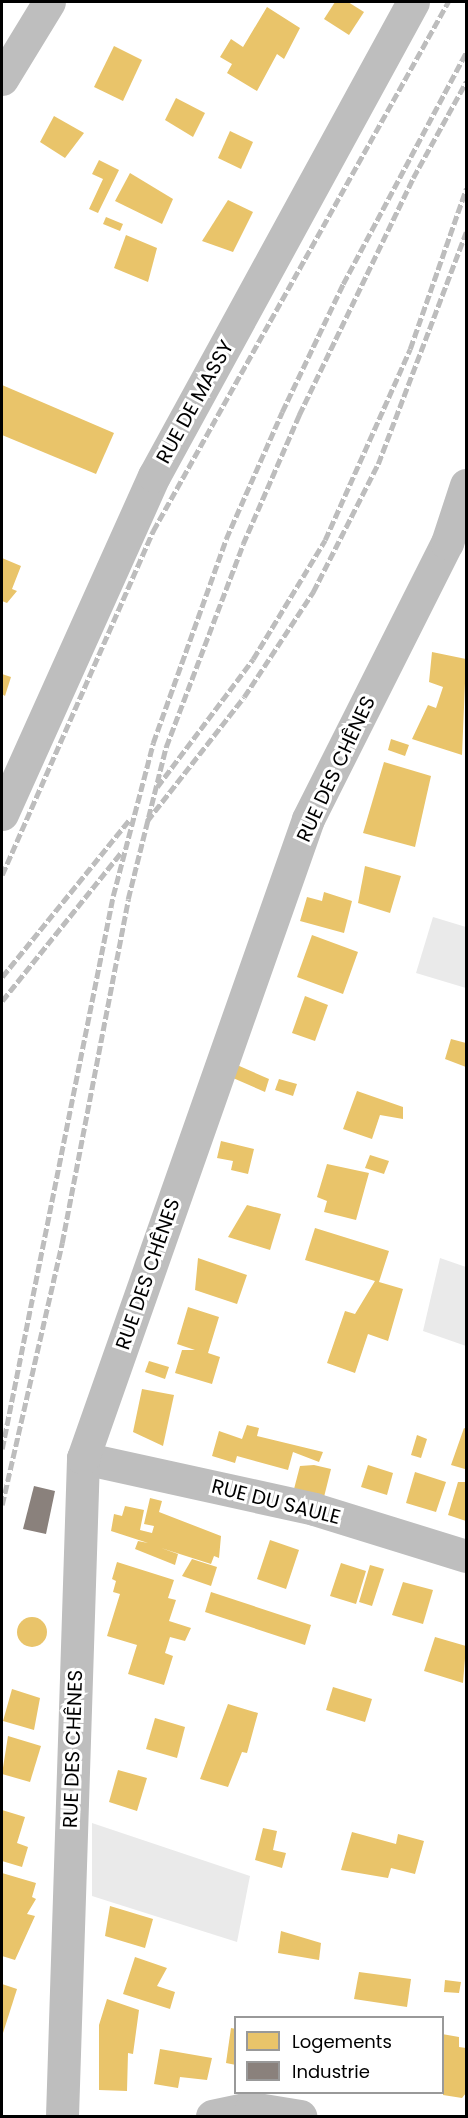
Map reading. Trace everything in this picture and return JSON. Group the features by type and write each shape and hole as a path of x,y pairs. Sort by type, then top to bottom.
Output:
{"street":[{"path":"2,79 49,2"},
{"name":"RUE DE MASSY","path":"2,814 154,476 413,2"},
{"name":"RUE DES CHÊNES","path":"62,2116 83,1458 308,819 447,543 466,484"},
{"name":"RUE DU SAULE","path":"83,1458 314,1509 466,1556"},
{"path":"212,2116 251,2108 300,2116"}],"shaded area":[{"path":"433,917 466,927 466,988 416,973"},
{"path":"440,1258 466,1267 466,1346 423,1331"},
{"path":"92,1823 250,1876 237,1942 92,1896"}],"building: Logements":[{"path":"335,2 348,2 364,12 349,35 324,19"},
{"path":"267,7 300,28 284,59 277,54 257,91 227,73 232,64 220,57 231,39 243,47"},
{"path":"114,46 142,60 123,101 94,87"},
{"path":"176,98 205,113 193,137 165,120"},
{"path":"54,116 84,133 65,158 40,142"},
{"path":"230,131 253,142 241,169 218,158"},
{"path":"99,160 119,170 98,213 89,209 103,179 92,174"},
{"path":"130,173 173,199 162,224 115,201"},
{"path":"228,200 253,212 233,252 202,241"},
{"path":"106,217 123,224 120,231 103,224"},
{"path":"126,235 157,248 148,282 114,268"},
{"path":"2,385 114,433 96,474 2,435"},
{"path":"2,558 21,566 12,589 17,591 7,603 2,601"},
{"path":"432,652 466,659 462,755 412,739 428,705 436,708 443,687 429,682"},
{"path":"2,674 11,677 5,696 2,694"},
{"path":"391,739 409,745 405,756 388,750"},
{"path":"384,762 431,776 415,847 363,833"},
{"path":"365,866 401,876 390,913 358,903"},
{"path":"324,892 352,901 344,933 300,921 307,897 322,901"},
{"path":"312,935 358,952 343,994 297,977"},
{"path":"305,996 328,1005 315,1041 292,1033"},
{"path":"451,1039 466,1043 466,1067 445,1059"},
{"path":"237,1065 269,1079 265,1092 233,1078"},
{"path":"279,1079 297,1084 293,1096 275,1090"},
{"path":"357,1091 403,1107 403,1119 380,1115 372,1139 343,1129"},
{"path":"221,1141 254,1149 248,1174 231,1170 233,1161 217,1158"},
{"path":"370,1155 389,1161 384,1174 365,1168"},
{"path":"327,1164 369,1173 356,1220 324,1212 327,1201 317,1197"},
{"path":"247,1205 281,1214 270,1250 228,1237"},
{"path":"315,1228 389,1251 379,1282 403,1289 388,1341 368,1334 355,1373 327,1363 345,1311 355,1314 375,1281 305,1260"},
{"path":"198,1258 247,1275 237,1304 195,1290"},
{"path":"188,1307 219,1317 208,1353 220,1357 212,1384 175,1373 182,1350 195,1350 177,1344"},
{"path":"149,1361 169,1367 165,1379 145,1372"},
{"path":"142,1389 174,1395 163,1446 133,1432"},
{"path":"247,1425 259,1428 257,1436 323,1452 319,1462 293,1452 288,1470 237,1456 235,1463 212,1456 219,1431 242,1439"},
{"path":"464,1428 466,1429 465,1469 451,1465"},
{"path":"417,1435 427,1439 421,1458 411,1455"},
{"path":"314,1465 331,1469 324,1497 294,1489 300,1466"},
{"path":"368,1465 393,1473 387,1495 361,1487"},
{"path":"415,1472 446,1482 436,1512 406,1503"},
{"path":"458,1482 466,1482 466,1521 448,1515"},
{"path":"150,1498 162,1501 159,1512 221,1536 219,1558 214,1556 211,1564 161,1548 178,1554 175,1565 135,1549 138,1541 148,1543 111,1531 114,1514 122,1516 125,1506 144,1510 140,1530 152,1533 154,1526 144,1524"},
{"path":"270,1540 299,1550 286,1589 257,1579"},
{"path":"192,1559 217,1567 211,1586 182,1576"},
{"path":"117,1562 174,1580 168,1598 176,1600 169,1621 191,1628 185,1641 170,1637 165,1653 173,1656 164,1685 128,1674 137,1645 107,1636 120,1594 113,1592 116,1581 112,1579"},
{"path":"341,1563 366,1571 356,1604 330,1596"},
{"path":"370,1565 384,1569 372,1606 359,1602"},
{"path":"403,1582 433,1590 423,1624 392,1615"},
{"path":"211,1592 311,1625 305,1645 205,1612"},
{"path":"32,1617 43,1621 47,1632 43,1643 32,1647 21,1643 17,1632 21,1621"},
{"path":"435,1637 466,1646 463,1683 424,1671"},
{"path":"333,1687 372,1699 365,1722 326,1710"},
{"path":"12,1689 40,1698 34,1730 3,1721"},
{"path":"228,1704 258,1713 247,1753 242,1752 228,1787 200,1779"},
{"path":"155,1718 185,1727 177,1758 146,1749"},
{"path":"8,1736 41,1746 30,1782 2,1774"},
{"path":"118,1770 147,1778 137,1811 109,1802"},
{"path":"2,1810 25,1817 17,1843 28,1847 22,1867 2,1861"},
{"path":"263,1828 277,1831 273,1850 286,1853 282,1868 255,1860"},
{"path":"352,1832 396,1844 398,1834 424,1841 415,1874 391,1868 388,1878 341,1870"},
{"path":"2,1873 36,1883 32,1897 36,1899 27,1914 35,1916 15,1960 2,1956"},
{"path":"110,1906 153,1919 145,1948 105,1936"},
{"path":"281,1931 321,1943 319,1960 278,1953"},
{"path":"135,1957 167,1968 157,1986 175,1992 170,2009 123,1994"},
{"path":"359,1972 411,1979 407,2007 354,1999"},
{"path":"445,1980 461,1982 459,1993 444,1992"},
{"path":"2,1984 17,1989 3,2033 2,2033"},
{"path":"107,1999 139,2010 133,2054 128,2053 127,2091 99,2090 99,2025"},
{"path":"231,2028 234,2029 234,2065 226,2063"},
{"path":"444,2034 459,2037 459,2047 466,2048 466,2093 462,2098 443,2095"},
{"path":"160,2049 212,2058 207,2080 180,2077 178,2088 154,2084"}],"building: Industrie":[{"path":"34,1486 55,1491 46,1534 23,1529"}],"railway":[{"path":"2,875 153,531 448,2"},
{"path":"2,1449 113,896 153,743 226,539 282,412 343,284 466,53"},
{"path":"2,1505 62,1243 128,899 166,747 243,544 299,415 413,178 466,82"},
{"path":"157,787 253,659 325,540 410,349 466,189"},
{"path":"147,821 244,697 313,592 378,464 466,232"},
{"path":"2,977 130,819"},
{"path":"2,1001 122,851"}]}
